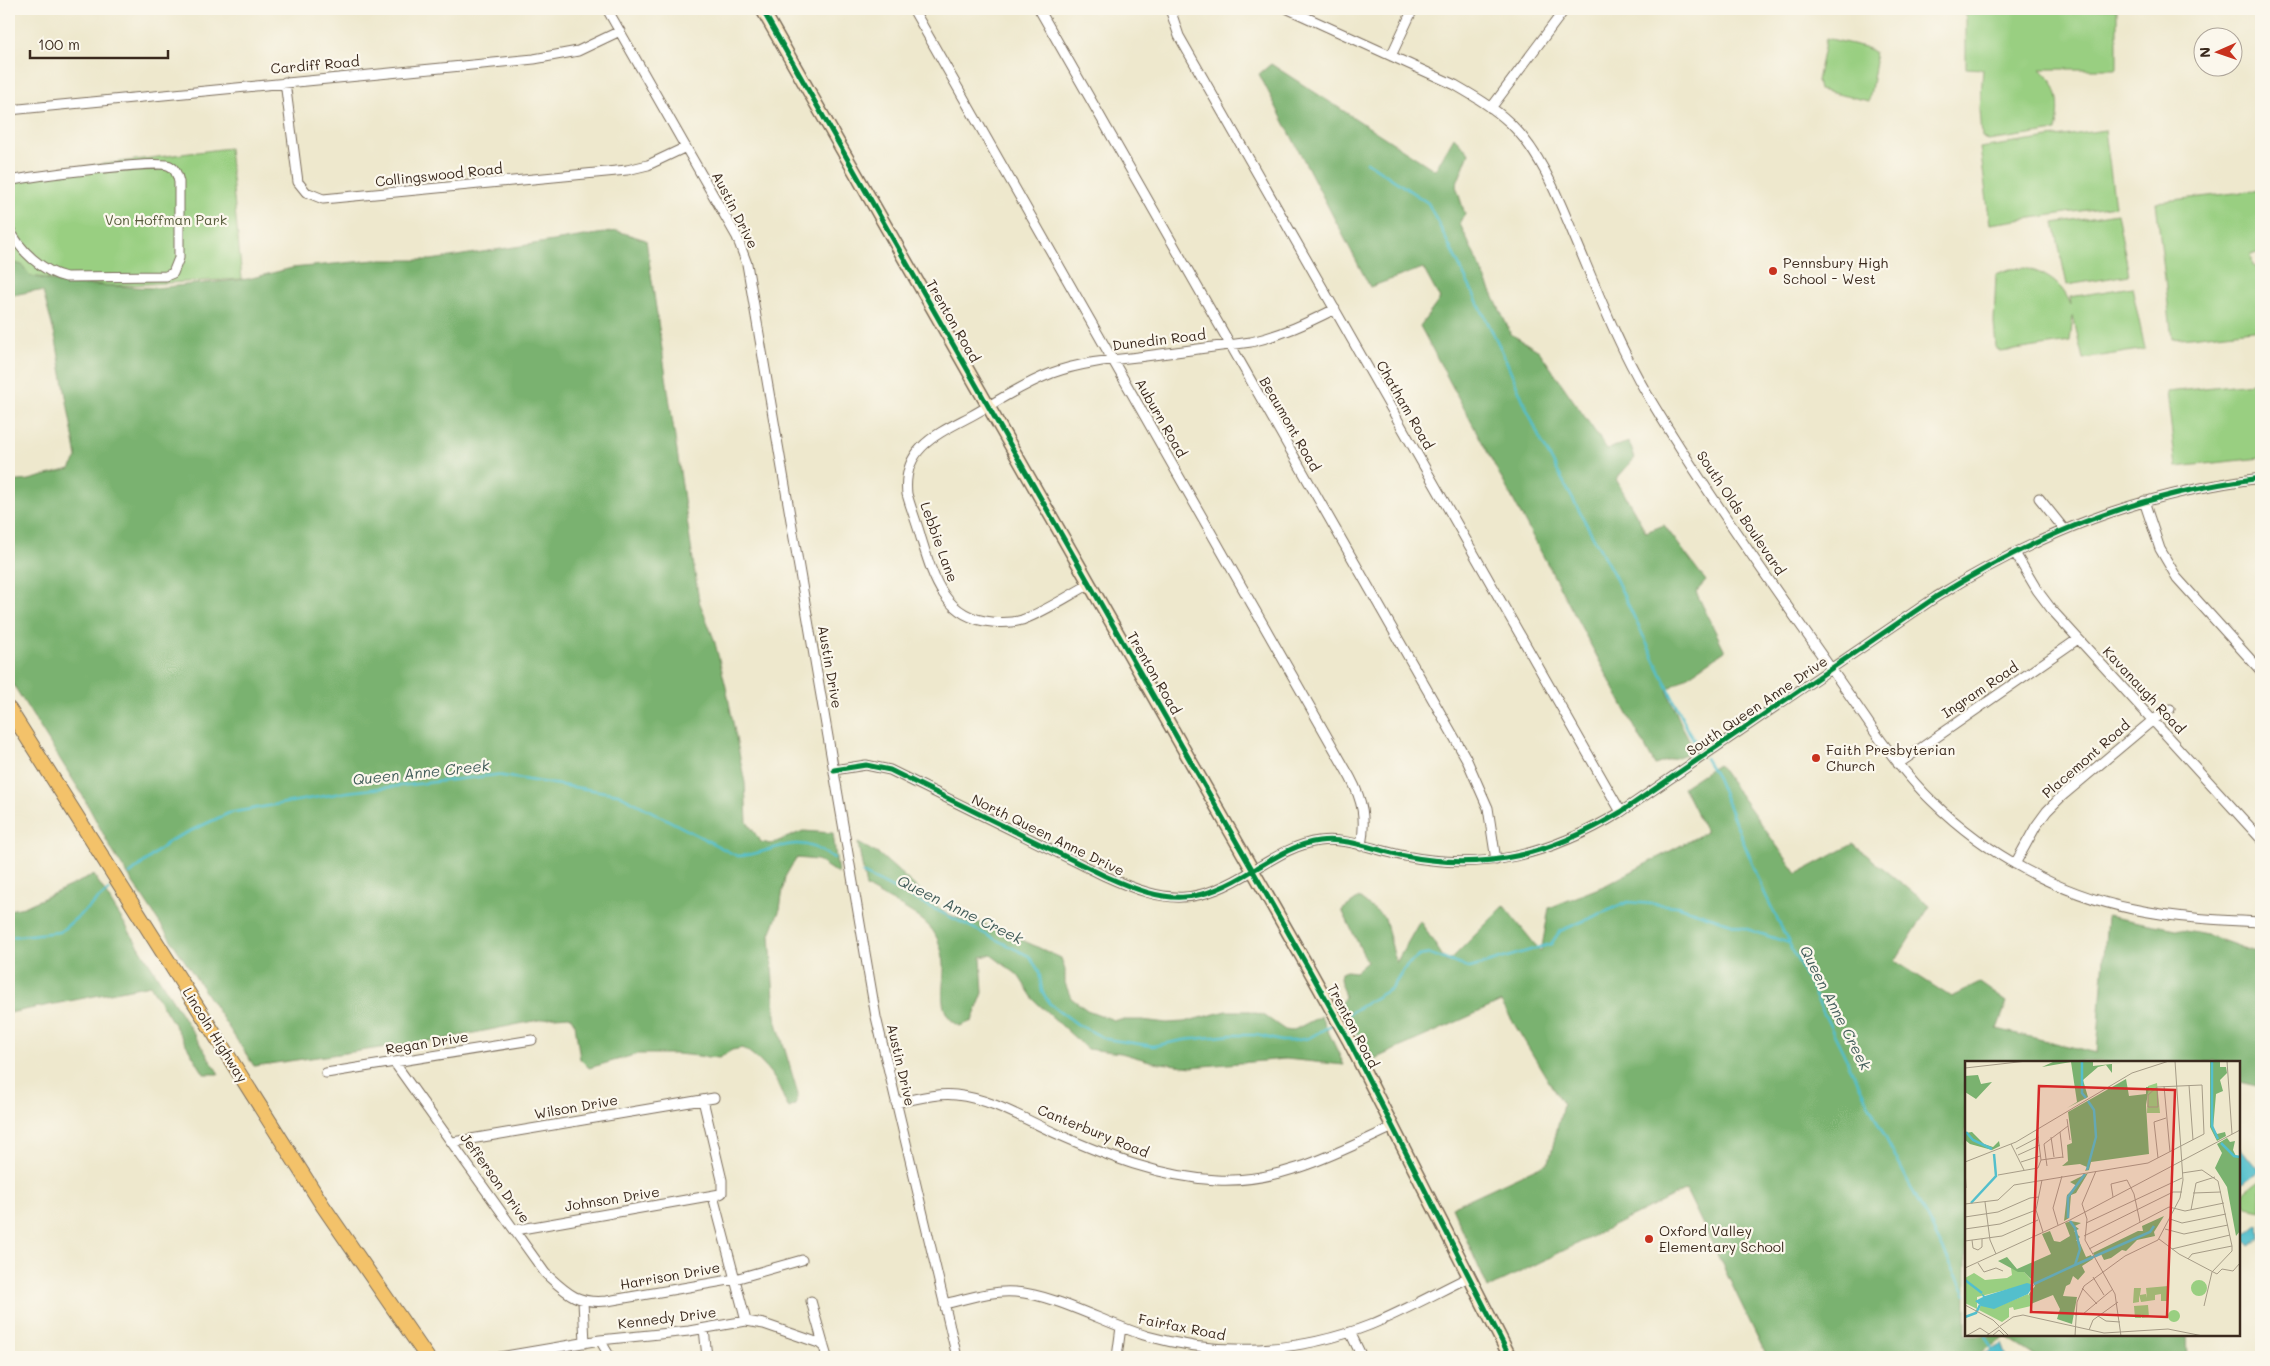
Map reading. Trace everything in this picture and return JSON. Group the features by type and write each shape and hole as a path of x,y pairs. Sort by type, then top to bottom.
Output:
{"main road":[{"name":"Trenton Road","path":"762,9 1333,1012 1510,1357"},
{"name":"Lincoln Highway","path":"9,709 323,1206 427,1357"}],"street":[{"name":"Austin Drive","path":"607,9 737,237 747,264 876,1017 957,1357"},
{"name":"Auburn Road","path":"913,9 1350,777 1360,796 1364,813 1361,846"},
{"name":"Beaumont Road","path":"1039,9 1476,778 1488,808 1496,860"},
{"name":"Chatham Road","path":"1170,9 1180,36 1621,812"},
{"path":"1391,56 1413,9"},
{"path":"1491,108 1565,9"},
{"name":"South Olds Boulevard","path":"1292,10 1455,85 1491,108 1515,129 1547,176 1611,323 1646,392 1680,448 1898,764 1932,802 1984,844 2015,864 2081,894 2132,909 2185,917 2261,922"},
{"name":"Cardiff Road","path":"9,110 559,55 592,46 620,31"},
{"name":"Collingswood Road","path":"285,82 298,182 306,192 323,199 627,170 648,165 686,147"},
{"path":"9,181 68,172 150,164 171,166 177,174 179,182 179,258 173,273 166,276 66,277 54,274 43,267 14,240 9,228"},
{"name":"Dunedin Road","path":"989,406 1031,382 1053,373 1112,360 1229,345 1281,334 1335,308"},
{"name":"Lebbie Lane","path":"989,406 928,440 920,448 908,467 907,494 938,586 950,602 968,616 984,622 1002,623 1022,620 1090,584"},
{"name":"South Queen Anne Drive","path":"1253,871 1279,854 1303,845 1332,841 1443,862 1496,860 1532,853 1554,846 1588,831 1621,812 1936,597 1980,570 2064,529 2144,500 2207,486 2261,478"},
{"path":"2039,498 2064,529"},
{"path":"2144,500 2160,549 2177,578 2261,671"},
{"name":"Kavanaugh Road","path":"2015,552 2037,590 2078,639 2261,839"},
{"name":"Ingram Road","path":"1898,764 2078,639"},
{"name":"Placemont Road","path":"2015,864 2036,826 2061,796 2153,720 2170,709"},
{"name":"North Queen Anne Drive","path":"834,770 866,765 890,770 1105,876 1150,894 1170,898 1194,897 1214,891 1253,871"},
{"name":"Regan Drive","path":"326,1073 532,1040"},
{"name":"Jefferson Drive","path":"394,1062 545,1273 561,1287 583,1301"},
{"name":"Canterbury Road","path":"896,1103 943,1095 973,1098 1004,1108 1054,1132 1138,1166 1166,1174 1219,1180 1254,1178 1294,1170 1339,1152 1392,1127"},
{"name":"Wilson Drive","path":"453,1142 714,1098"},
{"path":"704,1100 722,1186 722,1193 713,1196 746,1321"},
{"name":"Johnson Drive","path":"516,1230 713,1196"},
{"name":"Harrison Drive","path":"583,1301 590,1303 607,1301 735,1279 802,1260"},
{"name":"Fairfax Road","path":"944,1304 993,1293 1015,1292 1054,1302 1149,1336 1249,1354 1301,1345 1350,1332 1379,1321 1469,1277"},
{"path":"583,1301 585,1342"},
{"path":"811,1301 827,1357"},
{"name":"Kennedy Drive","path":"500,1357 519,1356 585,1342 704,1329 746,1321 791,1333 819,1343 824,1347"},
{"path":"1117,1357 1121,1327"},
{"path":"704,1329 707,1357"},
{"path":"1350,1332 1362,1357"},
{"path":"600,1340 610,1357"}],"green space":[{"path":"1966,9 2117,9 2117,69 2041,69 2052,82 2058,97 2056,131 1988,141 1982,137 1980,109 1983,69 1966,68"},
{"path":"1826,38 1865,47 1874,52 1876,62 1869,101 1819,90 1817,81"},
{"path":"1271,64 1435,170 1454,137 1469,153 1456,186 1465,214 1460,224 1511,334 1539,351 1607,449 1629,442 1635,458 1616,479 1646,532 1664,525 1706,581 1696,592 1725,651 1667,690 1695,751 1655,765 1420,326 1440,299 1423,268 1370,287 1259,74"},
{"path":"2105,130 2115,206 1990,224 1980,148"},
{"name":"Von Hoffman Park","path":"229,148 242,279 110,286 29,276 22,265 9,262 9,176"},
{"path":"2261,190 2261,253 2251,254 2253,266 2261,265 2261,329 2172,339 2156,202"},
{"path":"2117,213 2129,275 2067,285 2054,223"},
{"path":"617,231 646,240 699,601 714,639 726,687 745,783 747,822 761,842 771,844 803,831 833,833 838,874 817,860 796,858 785,877 780,909 770,934 775,1016 798,1094 796,1105 789,1108 770,1072 758,1059 743,1048 732,1050 719,1058 677,1054 638,1054 589,1068 580,1059 575,1024 570,1016 554,1017 444,1039 254,1066 113,852 80,791 9,678 9,482 29,480 70,469 77,458 56,340 43,292 33,291 9,296 9,262 22,265 30,276 70,284 155,288 248,279 292,268 375,260 431,260"},
{"path":"2025,268 2053,280 2063,291 2071,305 2070,297 2132,287 2145,349 2083,359 2073,316 2070,342 2001,352 1996,348 1994,322 1996,274 2010,269"},
{"path":"2261,382 2261,458 2176,467 2167,392"},
{"path":"1718,764 1797,874 1853,844 1930,906 1895,961 1951,997 1980,983 2007,1002 1997,1029 2097,1053 2107,916 2207,935 2261,954 2261,1087 2240,1082 2240,1061 1965,1061 1965,1336 2186,1336 2187,1357 2037,1357 2006,1337 1974,1357 1767,1357 1686,1190 1488,1288 1452,1207 1549,1162 1563,1105 1501,1002 1372,1060 1340,1004 1345,997 1340,979 1341,973 1346,971 1355,972 1367,962 1342,910 1359,898 1385,918 1396,963 1420,921 1447,963 1504,906 1541,952 1549,908 1606,885 1706,832 1683,787"},
{"path":"858,843 880,855 945,913 968,922 981,923 1007,933 1061,958 1065,970 1065,983 1071,998 1087,1010 1114,1020 1142,1020 1167,1023 1184,1022 1226,1011 1250,1011 1265,1016 1285,1030 1292,1031 1321,1016 1344,1065 1286,1059 1192,1067 1153,1062 1121,1053 1087,1049 1034,1000 1018,975 991,955 981,957 983,993 972,1021 960,1026 952,1021 944,1006 943,956 933,931 920,918 866,887"},
{"path":"94,875 219,1074 204,1074 150,985 9,1013 9,910 24,907"},
{"path":"2261,1180 2261,1210 2247,1207 2240,1196"}],"water":[{"path":"2240,1147 2259,1171 2240,1185"},
{"path":"2260,1224 2261,1238 2250,1246 2243,1238"},
{"path":"2002,1344 2007,1357 1985,1357 1983,1355"}],"waterway":[{"path":"1367,162 1428,203 1502,351 1539,437 1614,575 1689,732 1702,753"},
{"path":"1705,758 1717,778 1765,894 1789,943"},
{"name":"Queen Anne Creek","path":"130,874 171,840 229,813 347,792 496,775 618,794 737,856 794,844 813,847 834,858"},
{"name":"Queen Anne Creek","path":"862,873 1029,956 1039,971 1042,991 1049,1003 1077,1024 1106,1039 1153,1046 1184,1040 1232,1035 1257,1035 1281,1041 1292,1041 1309,1038 1335,1023"},
{"name":"Queen Anne Creek","path":"9,937 60,932 109,890"},
{"name":"Queen Anne Creek","path":"1341,1018 1392,988 1407,965 1419,956 1430,954 1470,968 1551,944 1560,931 1628,902 1677,906 1789,943 1878,1123 1965,1292"},
{"name":"Queen Anne Creek","path":"1986,1336 1996,1357"}],"cycle path":[{"path":"762,9 1349,1041 1510,1357"},
{"path":"834,770 866,765 890,770 1105,876 1127,886 1165,896 1199,895 1217,889 1287,851 1319,841 1340,841 1394,854 1434,860 1463,862 1517,856 1569,839 1621,812 1936,597 2014,553 2092,519 2132,506 2173,494 2261,478"}],"place":[{"name":"Pennsbury High School - West","path":"1773,271"},
{"name":"Faith Presbyterian Church","path":"1816,758"},
{"name":"Oxford Valley Elementary School","path":"1649,1239"}]}
